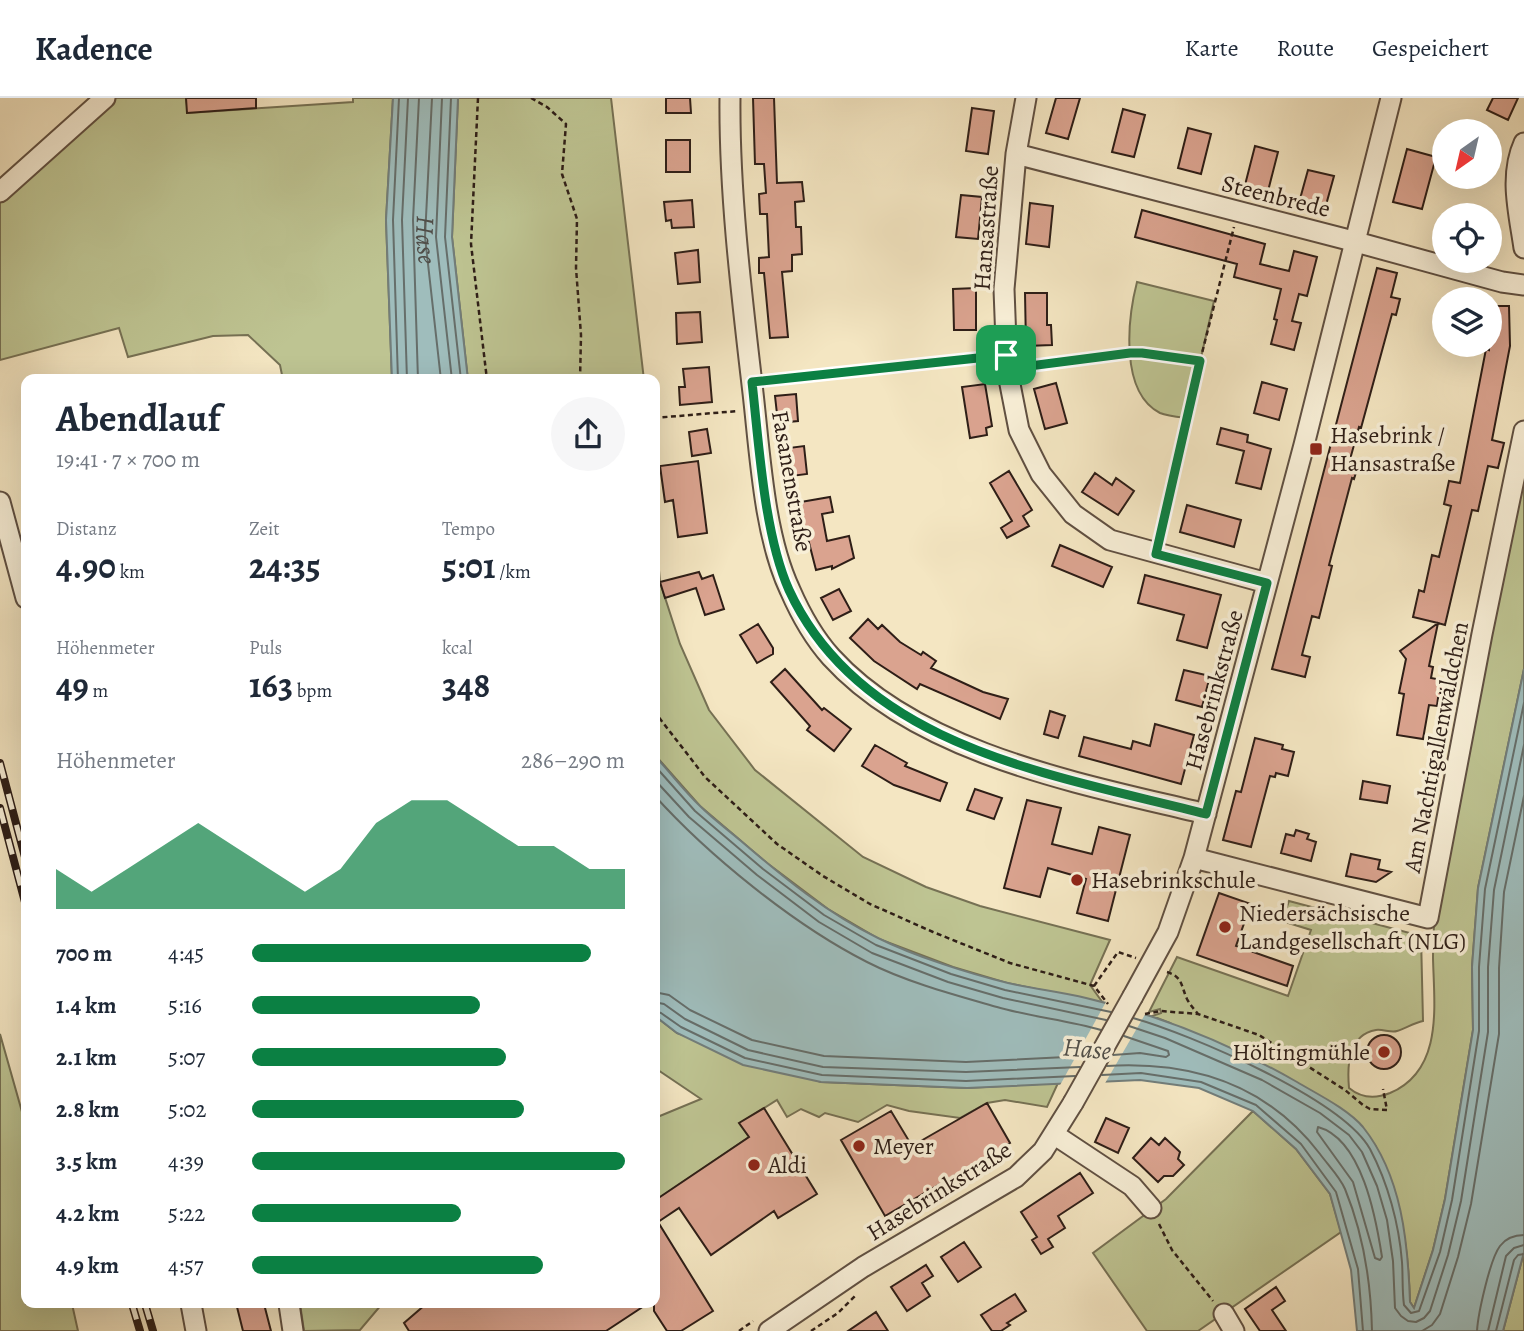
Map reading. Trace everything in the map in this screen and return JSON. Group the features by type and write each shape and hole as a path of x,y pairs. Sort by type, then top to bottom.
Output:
{"street":[{"path":"0,192 105,98"},
{"name":"Fasanenstraße","path":"730,98 735,203 752,382 773,538 789,588 810,628 830,656 852,677 915,721 987,754 1030,768 1206,814"},
{"name":"Hansastraße","path":"1026,98 1016,154 1004,289 1006,362 1019,430 1041,474 1073,514 1110,540 1267,583"},
{"name":"Hasebrinkstraße","path":"769,1331 863,1267 1016,1177 1033,1162 1055,1135 1168,932 1206,814 1356,242 1391,98"},
{"path":"1524,142 1516,169 1516,194 1524,248"},
{"name":"Steenbrede","path":"1016,154 1502,282 1524,285"},
{"name":"Am Nachtigallenwäldchen","path":"1194,858 1429,918 1482,634 1524,431"},
{"path":"0,502 21,580"},
{"path":"1055,1135 1123,1179 1151,1209"},
{"path":"192,1308 196,1331"},
{"path":"290,1308 293,1331"}],"path":[{"path":"478,98 471,244 486,374"},
{"path":"531,98 547,107 566,124 562,174 578,219 576,268 581,335 580,374"},
{"path":"1156,554 1238,211"},
{"path":"752,382 1130,353 1200,361"},
{"path":"660,418 755,410"},
{"path":"660,719 705,776 777,844 824,876 870,904 946,938 1010,963 1094,986 1098,992"},
{"path":"1094,986 1118,953 1133,957"},
{"path":"1169,973 1177,975 1198,1014"},
{"path":"1161,1011 1198,1014 1259,1035 1370,1109 1387,1110 1383,1089"},
{"path":"1151,1209 1172,1250 1229,1323"}],"green space":[{"path":"116,98 186,98 188,113 353,102 353,98 393,98 386,220 392,374 282,374 280,365 248,335 213,336 128,357 119,328 0,360 0,202"},
{"path":"458,98 611,98 643,374 467,374 452,237"},
{"path":"1137,282 1214,301 1187,418 1160,413 1147,403 1138,389 1132,372 1130,353 1131,314"},
{"path":"1524,460 1524,669 1478,888 1472,967 1473,1030 1445,1199 1433,1250 1414,1308 1410,1302 1405,1240 1397,1203 1375,1145 1170,1023 1152,1016 1161,1013 1160,1009 1149,1012 1177,957 1288,996 1311,930 1282,921 1289,901 1421,936 1423,1021 1395,1031 1376,1030 1360,1038 1349,1061 1349,1088 1363,1096 1384,1095 1407,1083 1420,1069 1428,1053 1434,1015 1434,920"},
{"path":"660,582 680,644 709,710 755,770 863,857 926,887 980,906 1110,940 1090,985 1103,1003 1007,983 953,967 879,939 828,909 767,863 700,806 660,761"},
{"path":"660,1020 677,1033 821,1082 967,1088 1058,1083 1047,1107 1005,1100 987,1103 960,1118 887,1105 858,1122 825,1113 819,1117 801,1109 787,1117 777,1100 740,1123 749,1137 660,1198 660,1116 701,1099 660,1071"},
{"path":"0,1034 21,1108 21,1308 73,1308 78,1331 0,1331"},
{"path":"1253,1111 1296,1149 1330,1194 1341,1232 1198,1331 1147,1331 1093,1253 1166,1199"},
{"path":"1524,1252 1524,1331 1503,1331"},
{"path":"301,1308 379,1308 360,1330 304,1331"}],"water":[{"name":"Hase","path":"393,98 458,98 452,237 467,374 392,374 386,220"},
{"name":"Hase","path":"1524,669 1524,1252 1503,1331 1357,1331 1351,1270 1330,1194 1296,1149 1253,1111 1199,1088 1140,1080 967,1088 821,1082 743,1065 677,1033 660,1020 660,762 705,811 773,868 824,906 878,938 925,958 977,975 1086,998 1168,1022 1272,1068 1349,1114 1363,1127 1387,1167 1405,1233 1410,1302 1414,1308 1433,1250 1445,1199 1473,1030 1472,967 1478,888"}],"pier":[{"path":"1107,1000 1147,1011 1104,1085 1059,1087"}],"building":[{"path":"186,98 256,98 256,108 187,113"},
{"path":"666,98 690,98 691,113 666,113"},
{"path":"753,98 774,98 777,183 802,182 804,201 795,202 796,227 801,227 802,254 792,255 792,271 782,272 788,337 770,338 764,273 759,273 759,258 769,257 767,214 760,214 759,194 766,193 764,164 755,164"},
{"path":"1056,98 1080,98 1068,139 1046,133"},
{"path":"1493,98 1518,98 1508,120 1487,110"},
{"path":"972,108 994,111 988,154 966,151"},
{"path":"1123,109 1145,115 1134,157 1112,152"},
{"path":"1188,128 1211,134 1201,174 1178,168"},
{"path":"666,140 690,140 690,172 666,172"},
{"path":"1255,146 1278,152 1268,191 1245,185"},
{"path":"1407,149 1432,156 1432,172 1422,209 1393,202"},
{"path":"1308,170 1334,176 1326,205 1300,199"},
{"path":"961,195 982,197 978,239 956,237"},
{"path":"692,200 694,227 672,228 671,220 666,221 664,202"},
{"path":"1030,203 1053,206 1049,247 1026,244"},
{"path":"1142,210 1265,244 1260,264 1289,271 1294,251 1317,257 1307,296 1299,294 1292,321 1301,323 1294,350 1271,344 1281,289 1234,277 1237,264 1135,237"},
{"path":"698,250 700,282 678,284 675,253"},
{"path":"1377,268 1397,273 1391,297 1400,299 1396,315 1392,314 1349,463 1358,466 1354,479 1352,478 1329,565 1332,566 1319,618 1312,616 1302,655 1310,657 1305,677 1272,669"},
{"path":"976,288 976,330 954,330 953,289"},
{"path":"1025,293 1047,293 1047,325 1051,325 1052,345 1026,346"},
{"path":"1502,306 1509,306 1510,346 1492,440 1504,443 1498,468 1488,466 1478,511 1472,510 1445,625 1413,617 1419,590 1424,592 1432,555 1439,557 1451,506 1444,504 1449,481 1460,483 1484,357 1502,357"},
{"path":"700,312 702,342 677,344 676,313"},
{"path":"709,367 712,402 680,405 679,387 685,387 683,369"},
{"path":"1262,382 1287,389 1279,420 1254,413"},
{"path":"1056,383 1067,423 1045,429 1034,389"},
{"path":"985,384 992,426 986,428 987,435 970,438 962,387"},
{"path":"796,394 798,421 778,423 775,396"},
{"path":"1221,428 1248,435 1247,442 1271,449 1261,489 1236,483 1244,451 1217,444"},
{"path":"707,429 711,453 692,456 689,432"},
{"path":"804,446 807,474 784,477 781,449"},
{"path":"698,461 707,533 678,537 673,500 665,502 660,466"},
{"path":"1009,471 1032,510 1023,516 1029,526 1007,538 1001,528 1012,521 990,483"},
{"path":"1095,473 1112,485 1116,478 1134,491 1118,515 1082,492"},
{"path":"830,497 833,512 822,514 827,541 849,536 854,558 832,569 832,566 816,570 805,527 794,529 789,504"},
{"path":"1187,505 1241,520 1234,547 1180,532"},
{"path":"1060,545 1112,567 1103,587 1052,566"},
{"path":"699,572 702,579 713,575 724,609 705,615 696,588 665,598 660,582"},
{"path":"1145,575 1221,595 1207,648 1177,640 1184,615 1138,603"},
{"path":"839,589 851,611 833,620 821,598"},
{"path":"868,619 878,629 882,625 900,642 936,661 931,668 983,692 1008,699 1000,719 920,684 917,689 874,661 850,638"},
{"path":"1438,623 1429,666 1433,667 1431,678 1447,681 1443,699 1438,698 1437,706 1429,705 1423,739 1397,735 1404,694 1399,693 1406,659 1400,651"},
{"path":"758,624 773,648 773,654 757,663 740,635"},
{"path":"785,669 822,710 824,708 851,729 834,751 807,730 810,726 771,682"},
{"path":"1184,670 1210,676 1202,707 1176,700"},
{"path":"1050,711 1065,716 1058,738 1044,734"},
{"path":"1155,724 1194,735 1181,784 1079,756 1084,737 1131,749 1133,741 1150,746"},
{"path":"1255,738 1283,745 1282,749 1294,752 1288,776 1276,773 1275,777 1270,776 1251,847 1223,840 1236,791 1241,792"},
{"path":"875,745 907,763 905,766 947,783 940,801 894,785 862,766"},
{"path":"1363,781 1390,786 1387,803 1360,799"},
{"path":"975,789 1002,798 994,819 967,810"},
{"path":"1027,800 1061,808 1052,844 1092,854 1099,827 1130,835 1108,921 1077,913 1086,879 1048,868 1040,897 1004,888"},
{"path":"1296,830 1309,834 1307,839 1316,842 1311,861 1281,853 1286,834 1294,836"},
{"path":"1351,854 1380,860 1378,869 1391,872 1376,882 1346,876"},
{"name":"Niedersächsische Landgesellschaft (NLG)","path":"1219,893 1251,904 1236,946 1293,966 1287,986 1197,955"},
{"path":"1384,1035 1396,1040 1401,1052 1396,1064 1384,1069 1372,1064 1367,1052 1372,1040"},
{"path":"987,1103 1010,1143 885,1216 841,1140 891,1111 912,1146"},
{"name":"Aldi","path":"764,1108 817,1194 778,1218 774,1211 711,1255 679,1208 660,1221 660,1197 749,1137 739,1123"},
{"path":"1106,1118 1129,1128 1118,1153 1095,1142"},
{"path":"1151,1138 1159,1145 1165,1138 1180,1152 1178,1159 1184,1165 1173,1176 1164,1176 1158,1182 1133,1158"},
{"path":"1080,1173 1093,1193 1058,1216 1065,1228 1048,1239 1053,1247 1041,1254 1032,1240 1037,1237 1021,1212"},
{"name":"Aldi","path":"660,1225 713,1311 681,1331 667,1331 654,1308 660,1308"},
{"path":"964,1242 981,1267 958,1282 941,1257"},
{"path":"926,1265 933,1276 922,1283 930,1296 907,1311 891,1287"},
{"path":"1276,1287 1285,1301 1272,1310 1286,1331 1260,1331 1245,1309"},
{"path":"1015,1294 1026,1311 1007,1323 1010,1325 1001,1331 992,1331 981,1315"},
{"path":"237,1308 265,1308 271,1331 243,1331"},
{"path":"421,1308 641,1308 606,1331 409,1331 404,1323"},
{"path":"876,1312 888,1331 848,1331"}],"railway":[{"path":"0,763 21,842"},
{"path":"0,808 21,887"},
{"path":"133,1308 140,1331"},
{"path":"146,1308 153,1331"}],"place":[{"name":"Hasebrink / Hansastraße","path":"1316,449"},
{"name":"Hasebrinkschule","path":"1077,880"},
{"name":"Niedersächsische Landgesellschaft (NLG)","path":"1225,927"},
{"name":"Höltingmühle","path":"1384,1052"},
{"name":"Meyer","path":"859,1146"},
{"name":"Aldi","path":"754,1165"}],"route":[{"path":"1130,353 1200,361 1156,554 1267,583 1206,814 1019,765 949,738 915,721 852,677 830,656 810,628 789,588 773,538 752,382 1006,355 1007,369 1130,353"}]}
